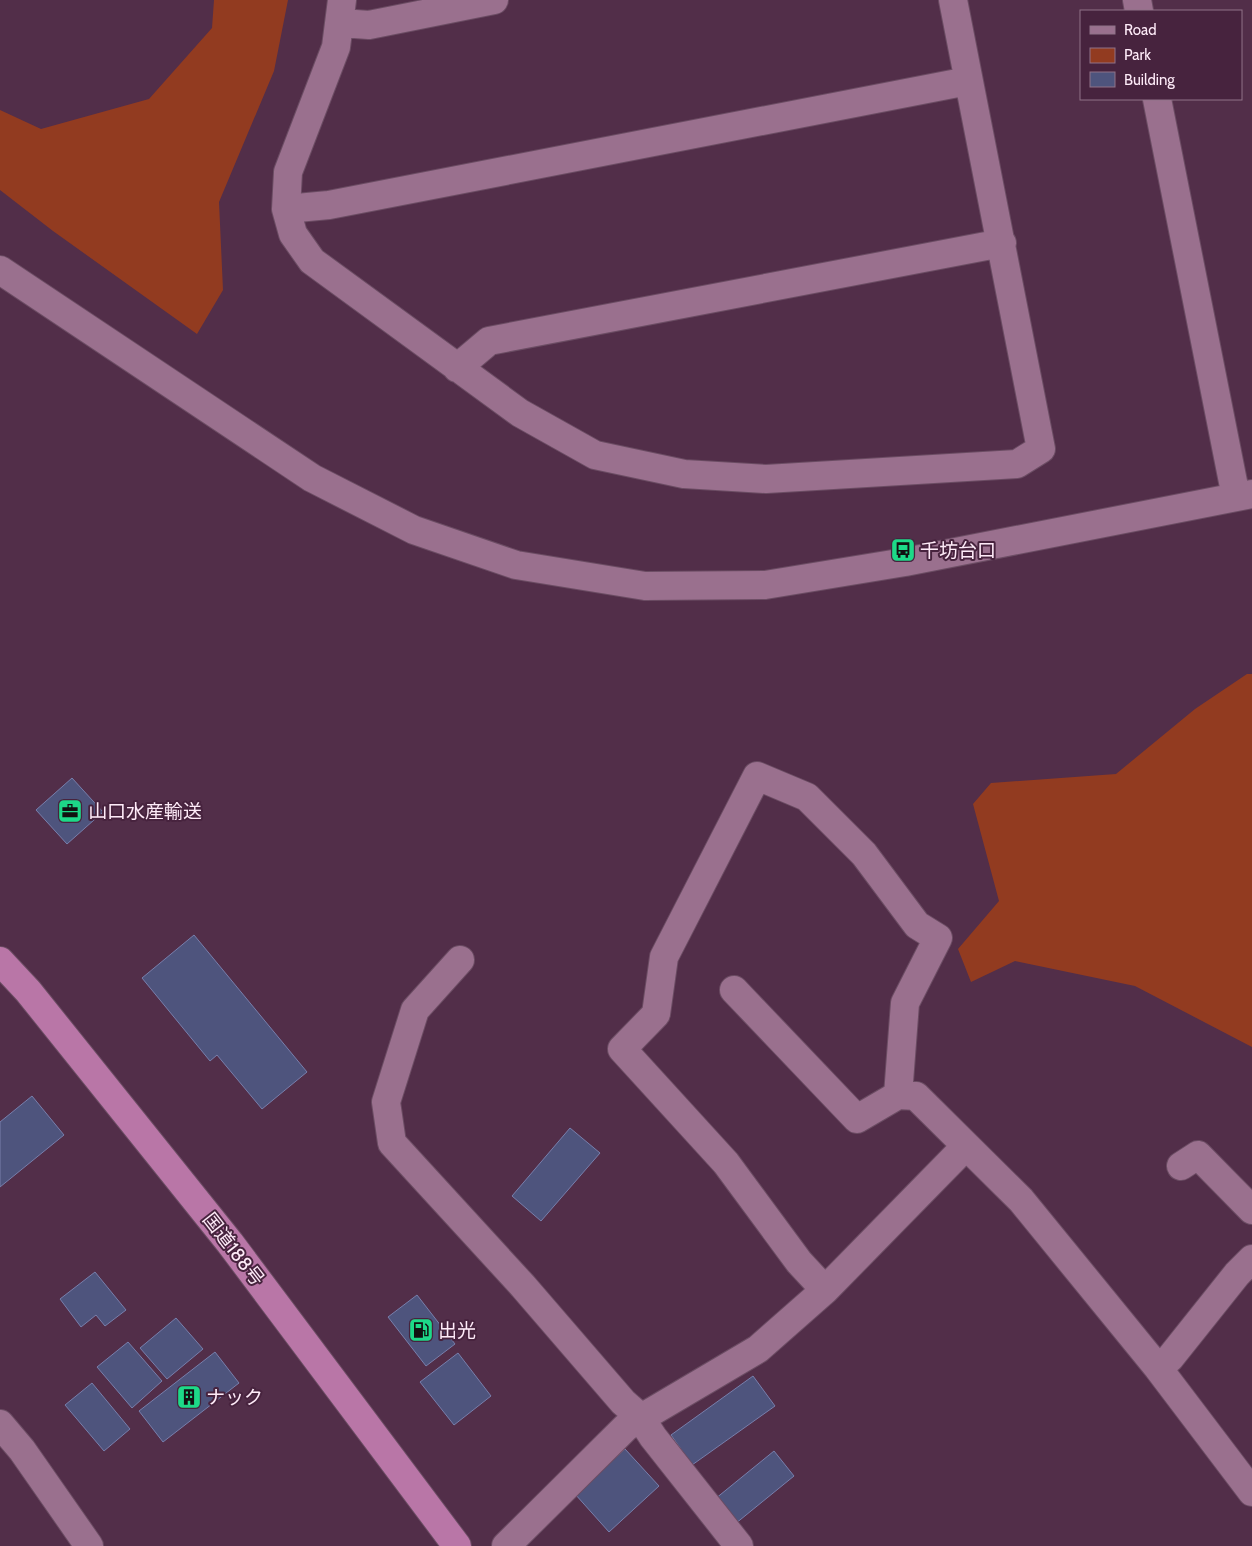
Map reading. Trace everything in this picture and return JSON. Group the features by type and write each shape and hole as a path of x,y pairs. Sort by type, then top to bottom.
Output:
{"highway":[{"name":"国道188号","path":"0,961 28,991 230,1243 457,1546"}],"street":[{"path":"494,0 369,25 341,12 336,47 288,172 286,210 293,234 312,261 457,368 520,413 595,455 684,474 766,479 1017,464 1041,449 1002,242 968,81 954,0"},
{"path":"286,210 329,205 968,81"},
{"path":"0,270 312,478 414,530 516,565 644,586 765,585 905,562 1244,496 1156,100"},
{"path":"457,368 489,341 1002,242"},
{"path":"825,1290 799,1262 726,1163 622,1050 656,1014 664,957 756,776 807,797 864,854 918,925 938,938 905,1003 898,1095"},
{"path":"460,960 415,1010 386,1102 392,1142 529,1293 623,1402 640,1417 653,1437 740,1546"},
{"path":"734,990 857,1119 898,1095 916,1096 1021,1200 1158,1368 1252,1492"},
{"path":"506,1546 626,1426 758,1349 825,1290 966,1146"},
{"path":"1181,1166 1198,1155 1252,1210"},
{"path":"1158,1368 1170,1358 1237,1274 1252,1260"},
{"path":"0,1424 22,1450 89,1546"}],"green space":[{"path":"214,0 288,0 274,71 219,202 223,290 197,334 53,231 0,190 0,110 41,129 149,99 212,28"},
{"path":"1247,674 1252,674 1252,1047 1135,986 1015,961 971,982 958,949 999,901 973,804 991,783 1116,774 1195,709"}],"building":[{"name":"山口水産輸送","path":"72,778 103,812 67,844 36,810"},
{"path":"194,935 307,1072 262,1109 217,1055 210,1061 142,978"},
{"path":"32,1096 64,1135 0,1187 0,1122"},
{"path":"570,1128 600,1153 541,1221 512,1196"},
{"path":"95,1272 126,1310 105,1326 96,1315 81,1327 60,1299"},
{"path":"417,1295 455,1344 426,1366 388,1317"},
{"path":"176,1318 203,1349 167,1379 140,1348"},
{"path":"128,1342 162,1381 132,1408 97,1367"},
{"name":"ナック","path":"215,1352 239,1383 163,1442 139,1411"},
{"path":"458,1353 491,1396 454,1425 420,1382"},
{"path":"753,1376 775,1406 692,1465 671,1435"},
{"path":"92,1383 130,1429 104,1451 65,1405"},
{"path":"625,1449 659,1486 609,1532 575,1494"},
{"path":"774,1451 794,1476 735,1524 715,1499"}],"place":[{"name":"千坊台口","path":"903,550"},
{"name":"山口水産輸送","path":"70,811"},
{"name":"出光","path":"421,1330"},
{"name":"ナック","path":"189,1397"}]}
